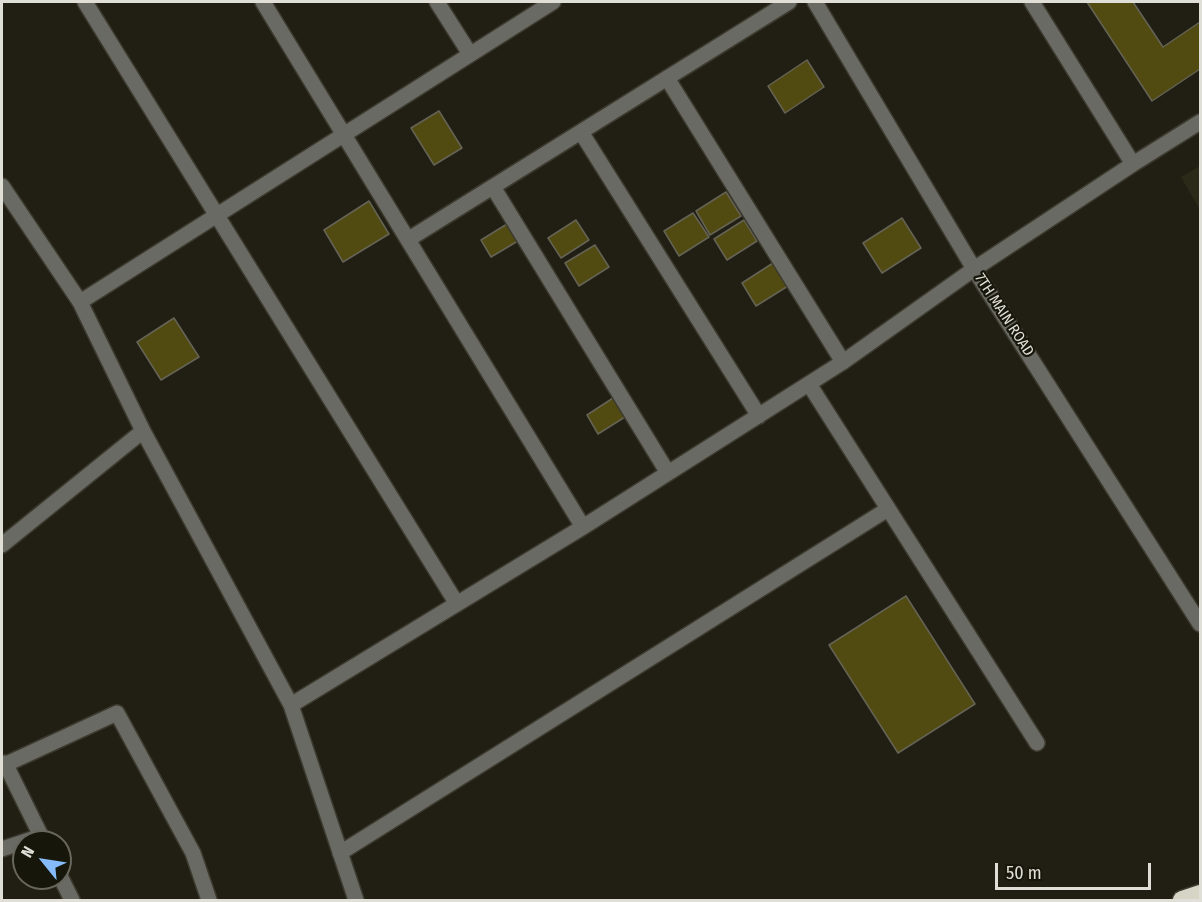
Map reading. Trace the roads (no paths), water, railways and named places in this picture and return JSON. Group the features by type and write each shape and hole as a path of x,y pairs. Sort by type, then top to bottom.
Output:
{"highway":[{"path":"1182,900 1200,894"}],"street":[{"path":"85,2 457,604"},
{"path":"263,2 584,527"},
{"path":"437,2 470,54"},
{"path":"80,302 553,2"},
{"path":"409,239 789,2"},
{"name":"7TH MAIN ROAD","path":"815,2 974,269 1200,624"},
{"path":"1032,2 1133,164"},
{"path":"667,78 843,362"},
{"path":"291,705 584,527 809,384 974,269 1200,122"},
{"path":"581,132 759,416"},
{"path":"2,186 80,302 143,430 291,705 356,900"},
{"path":"493,187 668,473"},
{"path":"809,384 1037,743"},
{"path":"2,545 143,430"},
{"path":"340,853 888,509"},
{"path":"37,830 3,764 117,713 193,853 209,900"}]}
